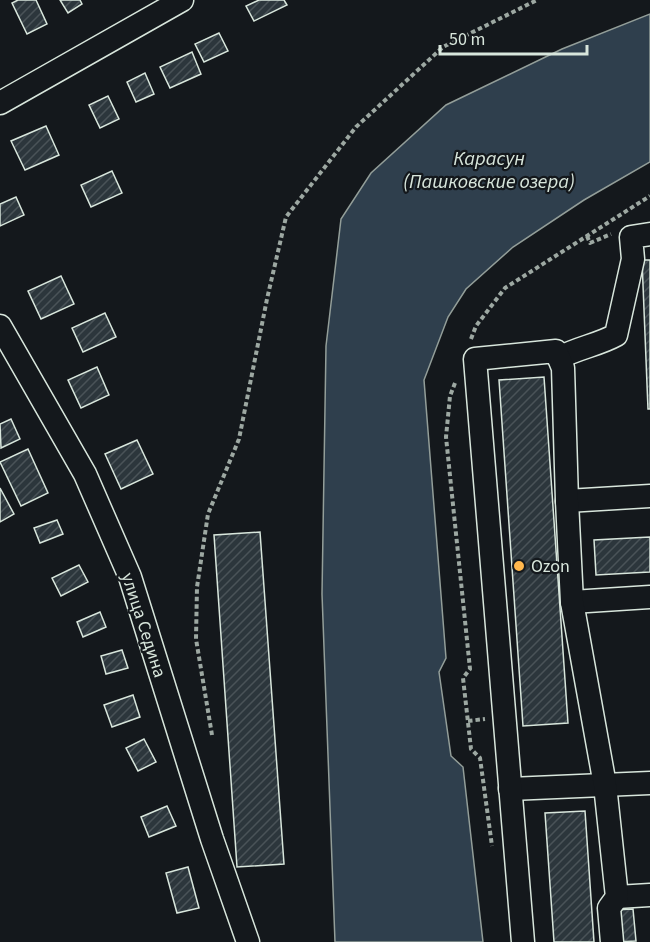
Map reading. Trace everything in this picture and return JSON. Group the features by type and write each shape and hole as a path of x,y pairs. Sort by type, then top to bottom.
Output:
{"street":[{"path":"0,103 182,0"},
{"path":"559,358 616,335 633,260 631,237 650,234"},
{"name":"улица Седина","path":"0,326 85,474 130,578 212,839 248,942"},
{"path":"523,942 475,359 556,351 563,368 572,602 605,785 617,897 609,908 612,942"},
{"path":"567,501 650,496"},
{"path":"572,602 650,597"},
{"path":"510,789 650,783"},
{"path":"617,897 650,895"}],"path":[{"path":"212,735 196,639 197,587 208,514 239,439 286,217 356,127 443,47 537,0"}],"water":[{"name":"Карасун (Пашковские озера)","path":"650,14 650,162 584,200 513,247 466,289 448,317 424,380 446,658 439,672 451,756 463,767 483,942 335,942 322,594 326,346 341,219 371,173 446,105 562,49"}],"building":[{"path":"18,0 36,0 47,24 27,34 12,3"},
{"path":"60,0 80,0 82,4 68,13"},
{"path":"259,0 284,0 287,5 254,21 246,6"},
{"path":"219,33 228,51 204,62 195,44"},
{"path":"192,52 201,74 170,88 160,67"},
{"path":"145,73 154,94 136,102 127,82"},
{"path":"108,96 119,119 100,128 89,105"},
{"path":"46,126 59,155 25,170 11,141"},
{"path":"112,171 122,193 91,207 81,185"},
{"path":"16,197 24,215 0,226 0,204"},
{"path":"642,260 650,260 650,409 648,409"},
{"path":"61,276 74,304 41,319 28,291"},
{"path":"105,313 116,337 83,352 72,328"},
{"path":"97,367 109,395 81,408 68,380"},
{"path":"544,377 568,723 523,726 499,380"},
{"path":"11,419 20,439 1,448 0,424"},
{"path":"137,440 153,474 121,489 105,454"},
{"path":"28,449 48,493 21,506 0,462"},
{"path":"0,488 14,514 0,522"},
{"path":"57,520 63,534 40,543 34,528"},
{"path":"260,532 284,864 237,867 214,535"},
{"path":"650,537 650,572 596,575 594,540"},
{"path":"79,565 88,582 61,596 52,578"},
{"path":"100,612 106,627 83,637 77,622"},
{"path":"122,650 128,668 106,674 101,656"},
{"path":"133,695 140,717 112,727 104,705"},
{"path":"144,739 156,762 138,771 126,748"},
{"path":"167,806 176,826 149,837 141,817"},
{"path":"585,811 594,942 554,942 545,813"},
{"path":"188,867 199,908 177,913 166,873"},
{"path":"633,909 636,941 617,942 614,910"}],"place":[{"name":"Ozon","path":"519,566"}]}
